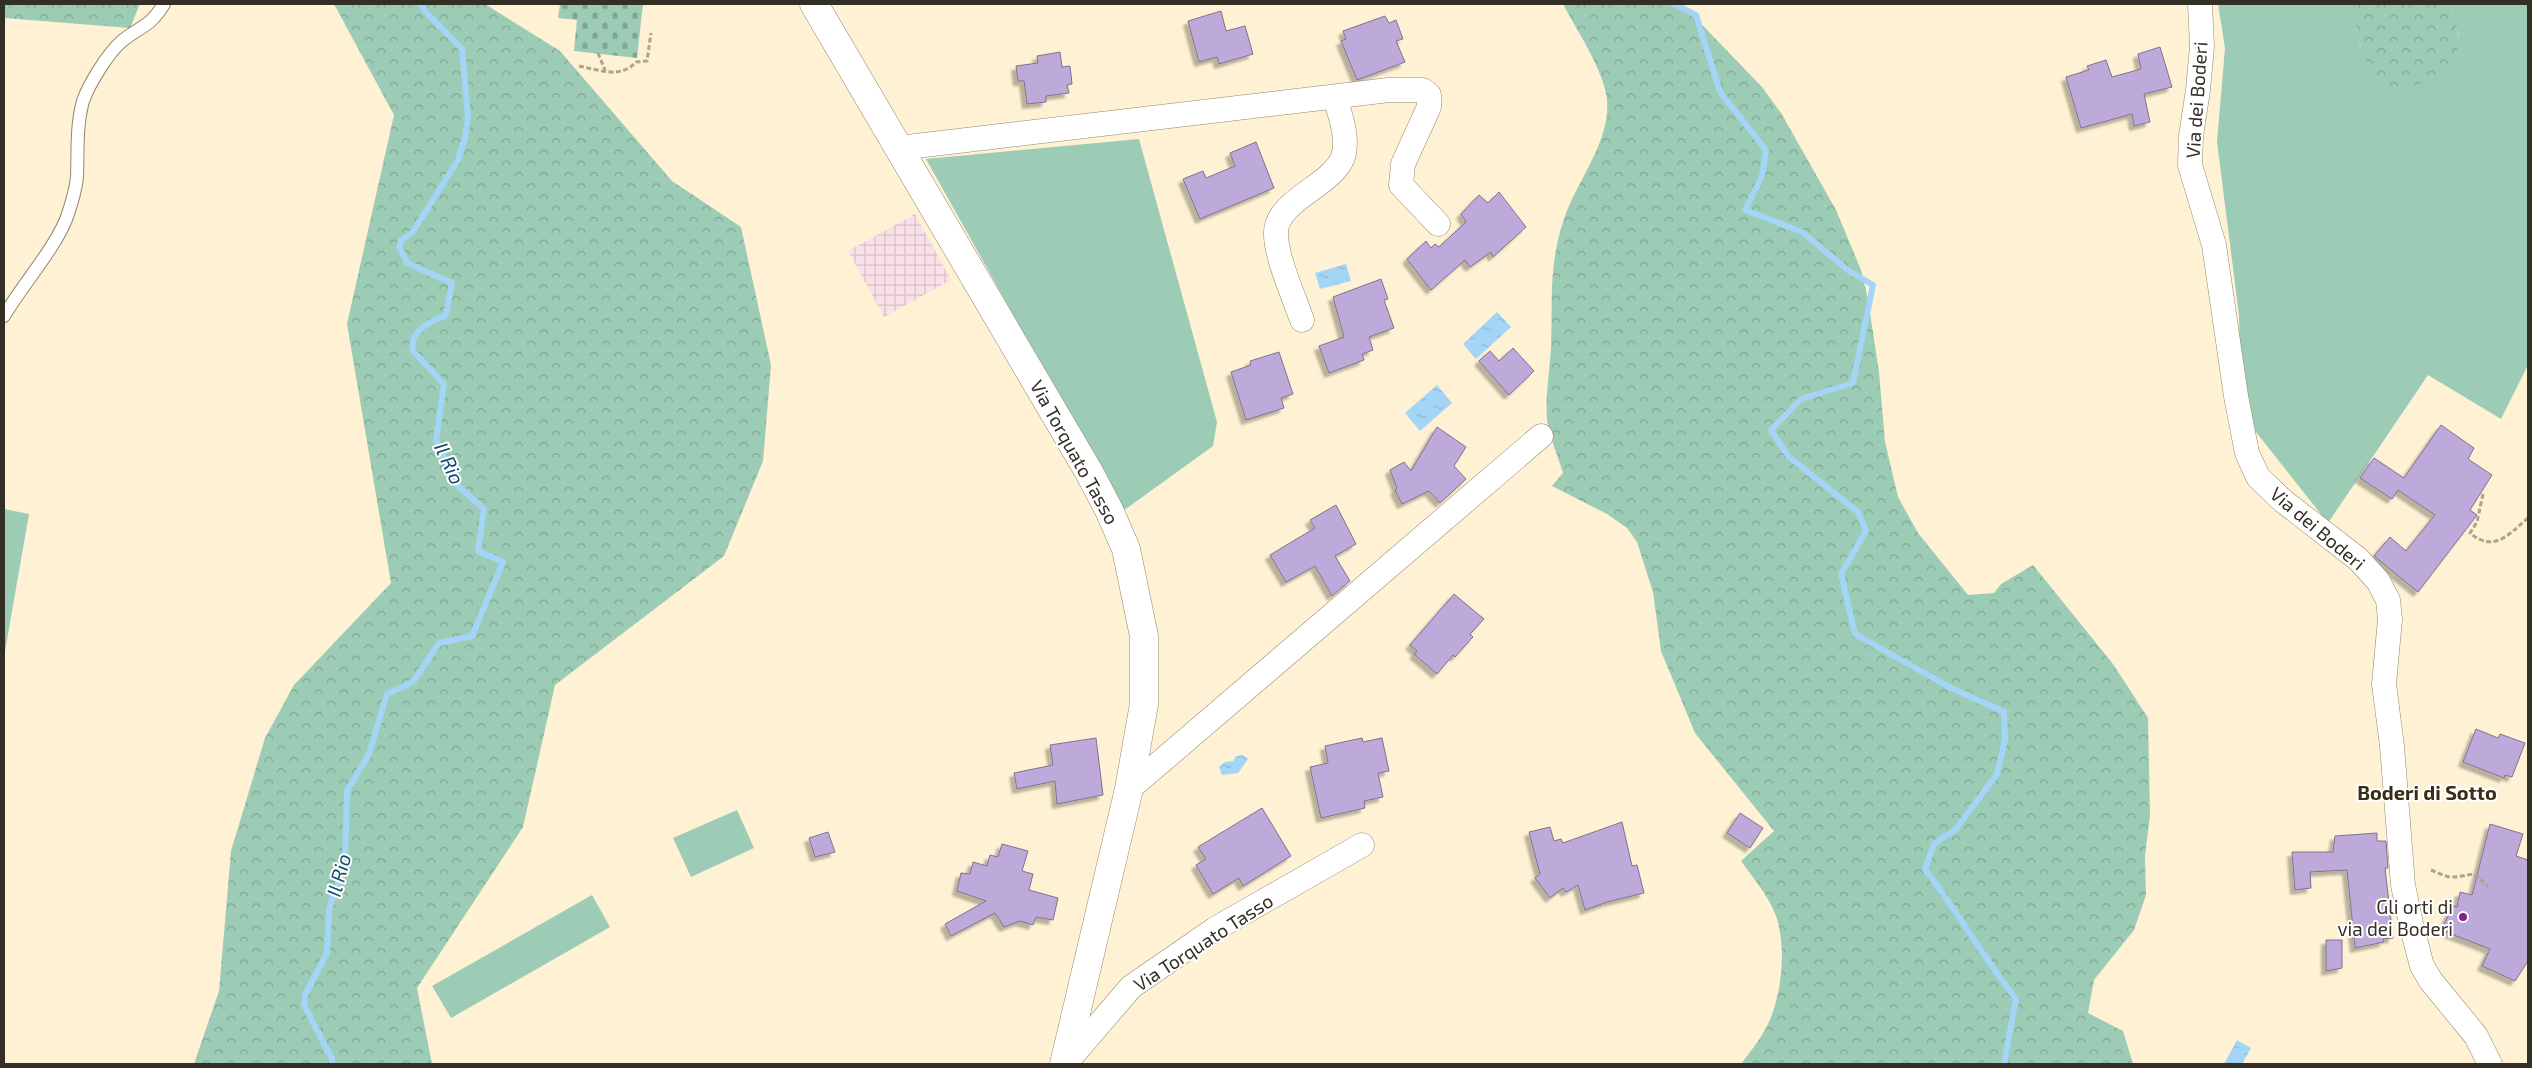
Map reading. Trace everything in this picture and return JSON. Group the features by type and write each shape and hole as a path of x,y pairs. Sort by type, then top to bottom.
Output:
{"street":[{"name":"Via Torquato Tasso","path":"814,4 1084,464 1109,510 1126,548 1144,636 1144,704 1129,789 1064,1064"},
{"name":"Via dei Boderi","path":"2200,4 2202,46 2191,136 2190,165 2214,245 2236,396 2247,453 2258,477 2283,501 2358,559 2378,581 2388,600 2390,619 2384,684 2392,746 2403,885 2411,924 2422,966 2431,981 2476,1036 2490,1064"},
{"path":"899,148 1388,90 1423,90 1429,95 1429,107 1404,164 1401,185 1438,224"},
{"path":"1302,320 1277,244 1276,230 1281,214 1332,172 1343,157 1345,138 1335,97"},
{"path":"1129,789 1541,436"},
{"name":"Via Torquato Tasso","path":"1064,1064 1131,987 1214,929 1362,845"}],"lane":[{"path":"4,316 19,290 55,240 68,215 77,178 77,139 83,101 107,58 122,41 148,25 164,4"}],"path":[{"path":"579,66 619,73 630,69 636,62 647,61 651,33"},
{"path":"598,53 605,71"},
{"path":"2483,494 2477,522 2470,532 2481,542 2491,542 2505,538 2528,518"},
{"path":"2431,870 2450,877 2468,873 2476,875 2488,887"}],"shaded area":[{"path":"915,214 951,280 884,317 848,251"}],"green space":[{"path":"4,4 138,4 139,6 130,28 4,18"},
{"path":"334,4 485,4 560,51 672,181 741,227 771,365 763,461 724,556 555,685 523,827 417,988 432,1064 194,1064 219,991 231,851 265,738 294,685 391,583 347,324 394,115"},
{"path":"560,4 643,4 637,58 574,51 577,20 558,18"},
{"path":"1563,4 1682,4 1762,87 1781,113 1836,210 1861,270 1868,299 1879,372 1885,442 1898,497 1918,533 1968,595 1994,593 2001,584 2033,565 2113,664 2148,718 2150,815 2145,856 2146,895 2134,930 2094,980 2088,1013 2123,1031 2133,1064 1741,1064 1755,1046 1772,1014 1779,986 1782,957 1779,929 1773,908 1741,861 1774,831 1695,733 1661,651 1653,592 1637,542 1627,528 1607,514 1552,486 1563,473 1547,419 1553,268 1564,219 1599,145 1607,115 1607,100 1601,76"},
{"path":"2218,4 2352,4 2360,45 2372,73 2459,36 2450,4 2528,4 2528,365 2501,419 2428,375 2328,523 2241,413 2239,315 2217,142 2225,48"},
{"path":"2352,4 2450,4 2456,22 2459,41 2456,53 2442,70 2421,83 2410,87 2398,88 2387,86 2372,73 2363,55"},
{"path":"1139,139 1217,422 1213,446 1123,511 926,159"},
{"path":"4,509 29,514 4,657"},
{"path":"737,810 754,848 691,877 673,838"},
{"path":"592,895 610,927 451,1018 432,986"}],"water":[{"path":"1346,264 1351,281 1320,289 1315,273"},
{"path":"1497,312 1511,327 1476,359 1463,344"},
{"path":"1437,385 1452,403 1420,431 1405,413"},
{"path":"1243,755 1248,759 1238,773 1222,775 1219,767 1225,762 1233,761 1236,756"},
{"path":"2237,1040 2251,1048 2242,1064 2224,1064"}],"building":[{"path":"1221,11 1226,31 1245,26 1253,54 1219,64 1217,57 1199,62 1188,21"},
{"path":"1385,16 1389,23 1396,20 1403,39 1396,41 1405,62 1357,80 1341,41 1346,39 1343,31"},
{"path":"2160,47 2172,87 2144,94 2150,122 2134,126 2132,114 2081,128 2066,77 2089,70 2087,66 2106,60 2112,77 2141,69 2138,54"},
{"path":"1060,52 1062,67 1070,66 1072,84 1067,85 1069,93 1046,96 1046,102 1027,104 1024,81 1018,81 1016,66 1038,63 1037,56"},
{"path":"1256,142 1274,188 1200,219 1183,179 1203,171 1206,178 1235,166 1230,153"},
{"path":"1499,192 1526,227 1493,257 1491,252 1470,267 1465,260 1431,290 1407,259 1426,241 1431,248 1435,244 1439,247 1466,222 1461,214 1479,195 1488,203"},
{"path":"1381,279 1388,299 1384,300 1394,328 1369,337 1373,350 1362,354 1364,360 1329,373 1319,346 1344,337 1333,297"},
{"path":"1513,348 1534,371 1509,395 1479,361 1490,351 1499,361"},
{"path":"1279,352 1293,394 1281,398 1284,408 1246,420 1231,372 1251,365 1250,361"},
{"path":"2441,425 2474,448 2468,459 2492,475 2470,510 2477,515 2418,592 2374,556 2390,537 2406,551 2435,515 2398,490 2392,499 2360,478 2374,458 2404,478"},
{"path":"1437,427 1466,447 1454,466 1466,479 1440,503 1429,491 1402,504 1395,490 1397,488 1390,470 1404,462 1411,471"},
{"path":"1336,505 1356,544 1335,556 1350,581 1332,596 1315,566 1286,582 1270,555 1315,528 1310,520"},
{"path":"1454,594 1484,619 1470,634 1473,637 1455,657 1453,655 1437,674 1414,654 1417,651 1410,645"},
{"path":"2476,729 2498,738 2500,734 2525,743 2512,777 2505,775 2504,778 2463,762"},
{"path":"1096,738 1103,795 1057,804 1055,781 1017,789 1014,773 1053,765 1050,745"},
{"path":"1362,738 1363,742 1382,738 1389,771 1378,773 1383,797 1364,801 1365,808 1321,818 1310,767 1328,763 1325,746"},
{"path":"1262,808 1291,856 1243,886 1239,878 1213,894 1196,865 1206,859 1198,847"},
{"path":"1740,813 1763,828 1750,848 1727,833"},
{"path":"1622,822 1632,866 1637,865 1644,893 1607,902 1585,910 1578,885 1566,892 1563,888 1550,898 1535,878 1540,874 1529,832 1550,827 1554,841 1561,839 1563,843"},
{"path":"2490,824 2523,834 2516,856 2528,860 2528,961 2515,981 2482,966 2490,949 2441,930 2453,906 2457,907 2460,892 2472,895"},
{"path":"828,832 835,852 815,857 809,838"},
{"path":"2377,833 2377,841 2386,841 2388,868 2385,868 2393,938 2383,939 2384,942 2355,948 2347,870 2310,872 2311,888 2295,890 2292,852 2333,852 2335,836"},
{"path":"1002,844 1028,851 1022,871 1033,874 1029,890 1058,898 1053,920 1036,917 1033,925 1020,921 1004,927 995,913 951,936 945,924 986,901 957,891 961,873 970,874 973,862 987,866 990,855 998,857"},
{"path":"2326,940 2342,940 2342,968 2326,971"}],"waterway":[{"name":"Il Rio","path":"332,1064 332,1059 304,1005 305,995 327,953 329,909 345,862 347,791 369,754 387,694 413,682 439,643 472,636 503,562 478,551 484,509 457,485 436,441 444,384 413,351 414,338 417,332 427,324 446,315 452,283 407,263 399,247 401,240 412,233 458,160 465,138 468,118 462,49 424,10 421,4"},
{"path":"1674,4 1696,15 1720,92 1766,150 1762,176 1745,210 1802,232 1849,271 1873,285 1853,383 1801,399 1771,430 1789,457 1858,512 1866,531 1841,574 1855,634 1949,687 2004,712 2005,740 1997,774 1956,829 1934,844 1925,869 2016,999 2004,1064"}],"place":[{"name":"Gli orti di via dei Boderi","path":"2463,917"}],"district":[{"name":"Boderi di Sotto","path":"2427,792"}]}
